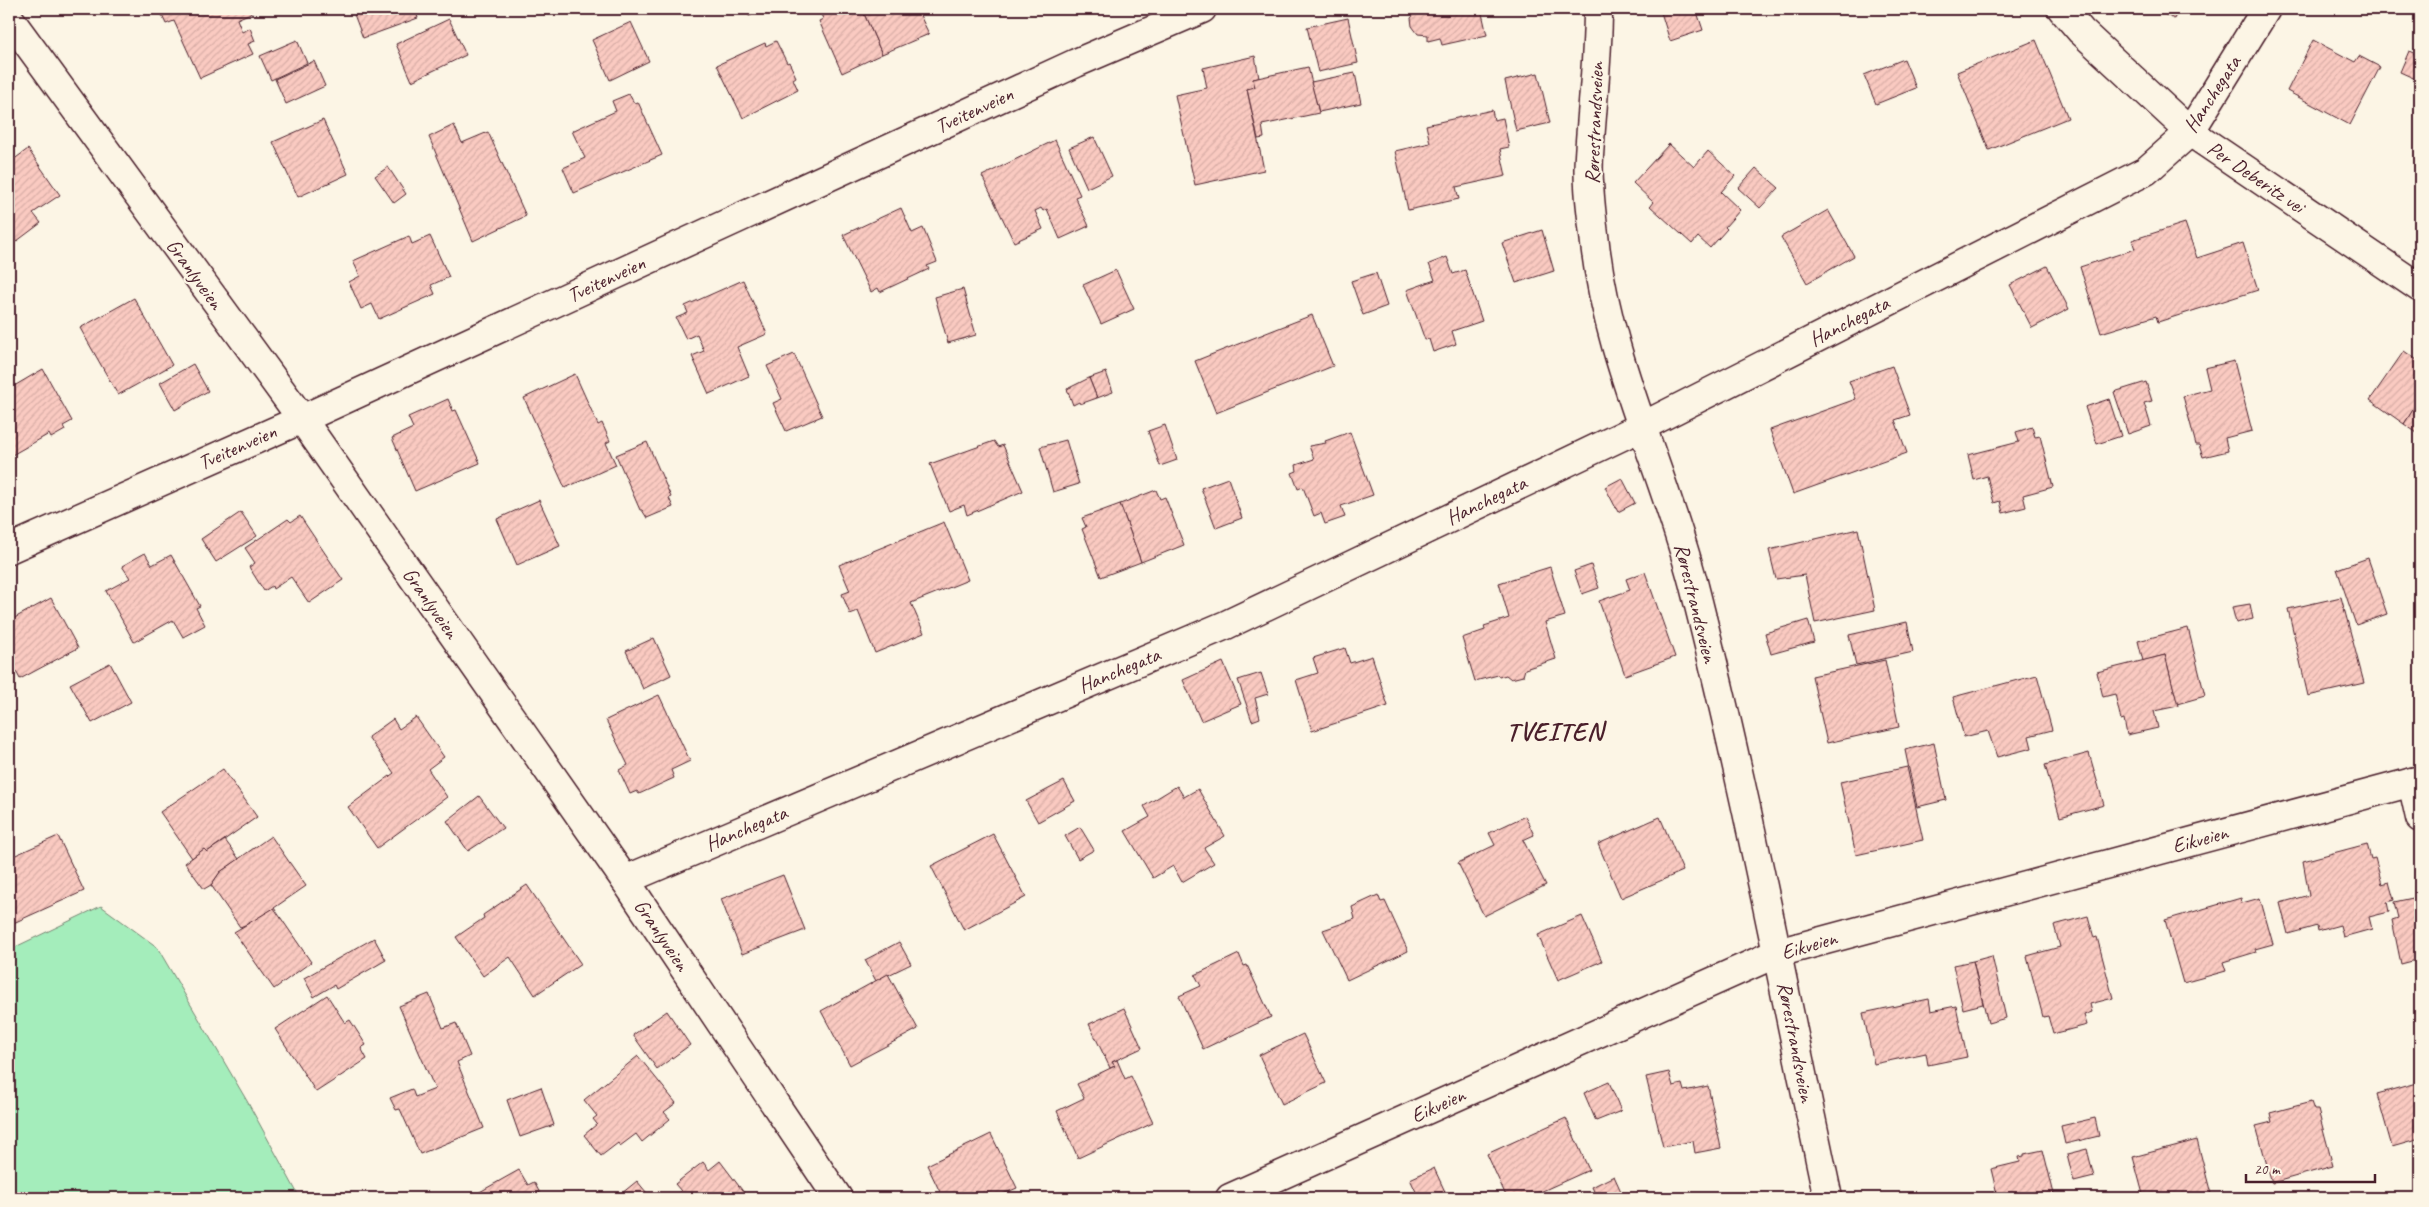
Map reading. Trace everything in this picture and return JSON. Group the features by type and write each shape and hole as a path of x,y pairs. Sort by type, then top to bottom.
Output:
{"street":[{"name":"Tveitenveien","path":"9,549 302,418 1076,63 1202,9"},
{"name":"Rørestrandsveien","path":"1598,9 1596,88 1589,158 1594,236 1609,324 1617,355 1643,426 1692,580 1724,707 1778,953 1828,1198"},
{"name":"Per Deberitz vei","path":"2062,9 2081,31 2190,132 2420,288"},
{"name":"Hanchegata","path":"625,880 1226,625 1643,426 2146,171 2190,132 2266,9"},
{"name":"Granlyveien","path":"9,18 302,418 625,880 838,1198"},
{"name":"Eikveien","path":"1230,1198 1778,953 2416,781"},
{"path":"2416,781 2420,818"}],"green space":[{"path":"101,906 157,947 247,1101 300,1198 9,1198 9,950"}],"building":[{"path":"159,9 260,9 237,19 242,32 250,28 255,41 248,44 253,54 200,78 174,21 166,24"},
{"path":"352,9 415,9 418,18 363,38"},
{"path":"745,9 765,9 749,16"},
{"path":"819,9 862,9 882,54 842,73 819,21 823,19"},
{"path":"862,9 917,9 929,34 882,54"},
{"path":"1419,9 1481,9 1487,35 1442,45 1440,38 1428,41 1428,35 1418,34 1412,26 1411,18"},
{"path":"1660,9 1696,9 1703,30 1670,41"},
{"path":"2154,9 2179,9 2174,19"},
{"path":"1348,18 1358,63 1318,72 1307,27"},
{"path":"449,19 466,55 412,81 396,44"},
{"path":"631,22 649,61 610,80 592,40"},
{"path":"297,40 307,63 271,80 260,56"},
{"path":"2036,40 2068,118 1989,150 1957,72"},
{"path":"2313,40 2355,62 2359,56 2380,67 2350,125 2287,91"},
{"path":"776,41 796,77 793,79 798,90 743,118 717,65 765,43 766,46"},
{"path":"2409,51 2420,56 2420,81 2400,72"},
{"path":"1255,56 1259,78 1253,79 1255,87 1247,89 1264,170 1195,185 1175,95 1207,88 1203,68"},
{"path":"1904,59 1916,88 1876,104 1864,75"},
{"path":"314,61 325,86 286,104 275,79"},
{"path":"1308,67 1319,113 1262,125 1264,138 1258,139 1247,89 1255,87 1253,79"},
{"path":"1355,73 1361,103 1319,112 1311,82"},
{"path":"1538,73 1550,123 1516,131 1505,81"},
{"path":"629,94 634,103 638,102 662,155 574,193 563,168 585,158 572,131 616,111 612,101"},
{"path":"1492,110 1494,120 1503,118 1509,147 1500,149 1506,176 1456,187 1459,199 1408,210 1395,151 1430,143 1426,125"},
{"path":"323,120 348,174 298,197 273,142"},
{"path":"454,125 462,143 488,132 526,216 473,241 429,137"},
{"path":"1094,137 1112,176 1087,188 1069,148"},
{"path":"1055,140 1080,195 1075,197 1089,226 1060,239 1047,209 1043,211 1041,208 1035,211 1043,229 1014,242 982,176"},
{"path":"1669,144 1694,167 1708,151 1735,176 1721,192 1740,210 1725,227 1727,229 1710,248 1698,237 1692,244 1650,206 1653,202 1633,183"},
{"path":"28,149 60,195 33,213 41,223 13,244 9,238 9,163"},
{"path":"388,167 406,194 394,203 375,176"},
{"path":"1756,168 1779,188 1760,208 1738,188"},
{"path":"901,208 912,233 923,228 937,262 927,266 929,269 880,292 878,288 871,292 843,235"},
{"path":"1828,210 1854,256 1807,283 1781,237"},
{"path":"2185,223 2197,258 2243,243 2258,290 2158,322 2156,316 2101,333 2080,267 2135,249 2132,240"},
{"path":"1542,230 1554,271 1516,283 1502,243"},
{"path":"409,236 412,244 430,236 449,277 431,285 435,294 379,319 372,304 361,309 349,282 360,276 353,261"},
{"path":"1447,257 1453,274 1465,270 1482,321 1452,331 1456,344 1433,352 1429,339 1425,340 1407,290 1435,280 1429,264"},
{"path":"2047,266 2069,309 2032,328 2010,285"},
{"path":"1116,270 1134,309 1101,324 1083,285"},
{"path":"1376,273 1387,306 1363,315 1351,281"},
{"path":"743,280 767,334 737,347 749,376 709,394 692,356 704,351 697,334 686,339 676,318 688,313 685,306"},
{"path":"963,289 976,335 948,343 935,297"},
{"path":"134,298 172,365 118,395 80,328"},
{"path":"1312,315 1333,366 1216,413 1195,361"},
{"path":"2404,351 2420,362 2420,399 2404,424 2370,400"},
{"path":"794,354 822,416 786,431 773,403 782,399 767,366"},
{"path":"2234,361 2252,431 2225,438 2228,451 2203,457 2199,445 2196,445 2183,396 2210,389 2205,368"},
{"path":"193,364 208,391 175,410 160,383"},
{"path":"1892,366 1910,415 1895,420 1907,453 1793,494 1770,430 1856,399 1849,381"},
{"path":"43,369 72,421 63,426 65,430 51,438 49,434 12,455 9,448 9,389"},
{"path":"1106,372 1113,392 1097,398 1089,378"},
{"path":"575,374 598,425 602,423 610,441 606,443 616,465 565,488 524,398"},
{"path":"1089,378 1097,398 1073,405 1067,389"},
{"path":"2146,382 2152,401 2144,403 2151,426 2128,434 2114,392"},
{"path":"448,399 453,411 456,410 480,463 415,491 392,438 413,428 408,417"},
{"path":"2109,399 2121,436 2097,444 2085,407"},
{"path":"2420,399 2420,435 2404,424"},
{"path":"1165,425 1177,460 1160,466 1148,431"},
{"path":"2032,427 2035,437 2040,436 2053,487 2023,495 2026,507 2003,513 2000,501 1994,503 1987,476 1974,480 1968,455 2019,442 2016,432"},
{"path":"1350,432 1373,495 1341,506 1345,517 1325,524 1321,513 1314,516 1303,487 1298,489 1292,473 1297,471 1296,465 1314,459 1309,446 1326,443 1325,441"},
{"path":"1066,440 1079,484 1053,492 1040,447"},
{"path":"994,441 998,447 1003,445 1023,491 967,515 964,505 949,511 930,464"},
{"path":"647,442 671,497 669,498 673,507 647,518 642,510 640,510 616,455"},
{"path":"1228,478 1242,518 1216,528 1201,488"},
{"path":"1622,478 1635,503 1618,512 1605,487"},
{"path":"1156,490 1160,499 1165,497 1184,545 1141,562 1120,504"},
{"path":"539,500 560,546 517,565 497,519"},
{"path":"1120,504 1141,562 1101,577 1082,529 1086,527 1082,518"},
{"path":"241,512 257,536 216,562 201,539"},
{"path":"300,516 343,580 309,603 291,577 273,589 272,586 264,591 249,567 255,563 245,548 288,519 291,522"},
{"path":"944,522 968,580 911,603 924,633 875,653 858,611 850,614 842,594 850,591 839,565"},
{"path":"1858,529 1875,610 1815,623 1805,575 1776,579 1769,550"},
{"path":"145,553 152,565 171,555 200,606 196,608 205,625 183,637 173,620 134,642 106,591 130,578 122,566"},
{"path":"2368,558 2387,614 2356,625 2337,569"},
{"path":"1591,565 1599,588 1582,594 1574,571"},
{"path":"1550,567 1565,616 1545,622 1556,659 1525,669 1523,676 1511,679 1506,675 1499,677 1498,675 1475,681 1462,638 1485,630 1484,626 1509,618 1499,583"},
{"path":"1645,572 1675,657 1625,675 1599,601 1630,590 1626,579"},
{"path":"2341,597 2364,683 2308,696 2288,609"},
{"path":"51,598 78,648 20,679 9,658 9,621"},
{"path":"2250,604 2253,619 2236,623 2232,607"},
{"path":"1808,620 1814,642 1771,654 1765,633"},
{"path":"1907,622 1913,652 1856,665 1849,635"},
{"path":"2188,628 2205,696 2177,704 2165,655 2143,661 2138,641"},
{"path":"654,638 671,675 643,689 626,651"},
{"path":"1345,648 1350,663 1372,656 1388,706 1312,731 1296,680 1318,673 1313,658"},
{"path":"2165,655 2178,706 2154,711 2158,728 2127,735 2124,719 2121,720 2115,694 2103,697 2097,672"},
{"path":"1885,660 1899,727 1827,743 1812,676"},
{"path":"1223,662 1241,704 1201,721 1183,680"},
{"path":"110,663 131,702 92,723 70,684"},
{"path":"1261,673 1268,694 1255,698 1260,718 1252,721 1238,680"},
{"path":"2037,675 2052,730 2029,736 2032,748 1997,757 1988,731 1964,737 1953,697"},
{"path":"659,695 690,761 671,770 674,778 639,794 637,791 630,794 619,770 628,765 606,720"},
{"path":"416,717 444,757 428,769 447,797 377,848 348,807 394,773 368,737 393,719 399,729"},
{"path":"1934,743 1946,800 1917,807 1905,750"},
{"path":"2089,753 2104,805 2060,817 2045,765"},
{"path":"1907,767 1923,840 1856,855 1840,782"},
{"path":"223,769 257,817 207,852 204,849 192,858 160,812"},
{"path":"1064,781 1075,801 1038,822 1026,801"},
{"path":"1177,786 1184,797 1198,789 1225,836 1204,848 1214,863 1182,882 1173,866 1153,878 1125,831 1150,817 1144,806"},
{"path":"479,796 503,828 468,851 447,821"},
{"path":"1525,816 1534,835 1523,840 1546,885 1484,916 1458,863 1495,845 1489,833"},
{"path":"1660,817 1683,871 1621,898 1598,844"},
{"path":"1080,827 1094,850 1078,859 1065,836"},
{"path":"993,834 1026,897 964,930 931,866"},
{"path":"58,836 84,891 9,925 9,858"},
{"path":"271,836 306,886 255,921 240,927 211,885 220,872"},
{"path":"225,840 239,859 220,872 211,885 204,889 185,863 204,849 207,852"},
{"path":"2367,844 2371,859 2375,858 2382,884 2389,882 2394,900 2387,902 2389,912 2369,917 2372,929 2343,937 2340,925 2318,931 2317,926 2288,934 2280,903 2309,895 2303,861"},
{"path":"783,875 805,930 742,954 721,899"},
{"path":"527,885 581,964 535,995 510,957 483,976 456,937 484,918 483,915"},
{"path":"1378,895 1381,902 1385,901 1408,951 1347,980 1323,930 1355,919 1352,907"},
{"path":"2241,898 2242,903 2260,898 2273,944 2255,949 2256,952 2223,962 2226,971 2183,983 2165,920"},
{"path":"2413,898 2420,928 2420,959 2401,964 2392,920 2398,918 2394,902"},
{"path":"274,908 311,962 274,989 234,932"},
{"path":"1582,916 1602,961 1558,980 1538,935"},
{"path":"2088,916 2094,938 2097,937 2113,998 2090,1004 2092,1012 2084,1015 2087,1025 2053,1034 2048,1016 2043,1017 2027,956 2060,947 2054,925"},
{"path":"374,938 386,960 336,989 334,985 314,997 304,978"},
{"path":"899,942 911,964 876,981 865,960"},
{"path":"1239,954 1244,966 1247,965 1271,1017 1203,1049 1179,996 1201,986 1195,975"},
{"path":"1992,956 2006,1018 1988,1023 1973,961"},
{"path":"1973,961 1983,1004 1963,1009 1953,965"},
{"path":"888,974 918,1029 850,1065 821,1011"},
{"path":"429,994 443,1028 456,1023 470,1056 457,1062 484,1128 420,1154 400,1109 396,1110 390,1098 412,1089 415,1097 435,1089 399,1006"},
{"path":"327,995 345,1023 350,1020 366,1045 361,1048 367,1059 316,1092 275,1029"},
{"path":"1929,999 1931,1011 1956,1006 1967,1057 1928,1065 1926,1053 1874,1064 1863,1013"},
{"path":"1124,1008 1142,1048 1112,1062 1115,1066 1110,1068 1089,1024"},
{"path":"667,1011 690,1045 657,1069 633,1035"},
{"path":"1303,1034 1326,1083 1282,1104 1259,1055"},
{"path":"638,1056 676,1103 664,1112 670,1119 642,1142 636,1134 620,1146 618,1143 601,1156 584,1135 597,1124 593,1119 597,1116 584,1100"},
{"path":"1117,1060 1125,1079 1131,1076 1153,1123 1078,1158 1057,1111 1084,1098 1077,1084 1115,1066 1112,1062"},
{"path":"1669,1072 1673,1086 1682,1084 1684,1091 1708,1086 1721,1148 1695,1153 1693,1141 1663,1147 1646,1077"},
{"path":"1609,1082 1621,1111 1596,1121 1584,1093"},
{"path":"2420,1082 2420,1139 2392,1147 2377,1094"},
{"path":"541,1087 554,1125 520,1137 507,1100"},
{"path":"2311,1102 2314,1110 2318,1110 2333,1166 2272,1183 2256,1126 2272,1122 2270,1113"},
{"path":"1566,1118 1589,1170 1527,1198 1507,1198 1487,1154"},
{"path":"2095,1118 2099,1136 2065,1144 2061,1126"},
{"path":"991,1134 1017,1188 994,1198 928,1198 940,1192 927,1165"},
{"path":"2197,1140 2212,1198 2144,1198 2133,1157"},
{"path":"2087,1149 2094,1177 2074,1182 2067,1154"},
{"path":"2043,1150 2055,1198 1998,1198 1991,1169 2020,1162 2019,1157 2024,1156 2024,1154"},
{"path":"720,1161 748,1198 671,1198 681,1191 675,1184 703,1162 709,1170"},
{"path":"1434,1168 1448,1198 1419,1198 1410,1179"},
{"path":"519,1170 528,1185 534,1182 542,1197 469,1198"},
{"path":"1614,1176 1624,1198 1597,1198 1592,1187"},
{"path":"637,1181 651,1198 616,1198"}],"district":[{"name":"TVEITEN","path":"1555,731"}]}
